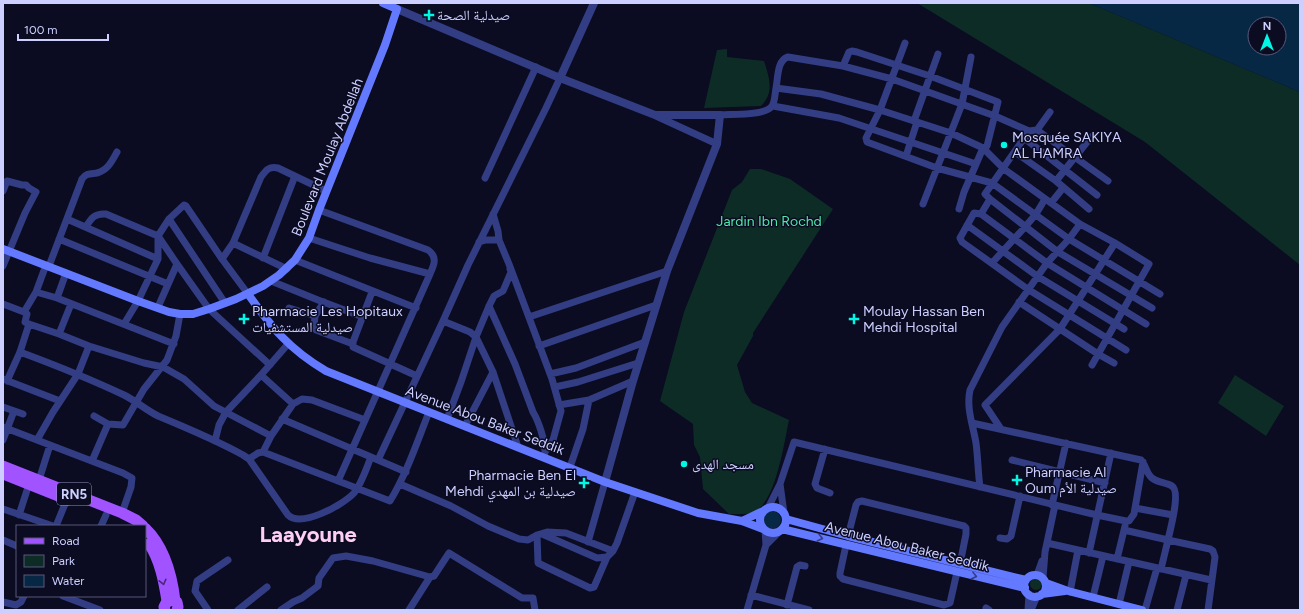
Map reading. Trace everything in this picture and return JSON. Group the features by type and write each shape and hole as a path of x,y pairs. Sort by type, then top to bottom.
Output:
{"main road":[{"path":"383,3 397,9"},
{"name":"Boulevard Moulay Abdellah","path":"6,250 138,300 180,314 193,314 209,309 248,294 271,281 295,260 309,238 326,191 385,45 397,9"},
{"name":"Avenue Abou Baker Seddik","path":"248,294 273,328 288,344 314,364 326,371 518,447 544,454 606,482 698,514 742,521 764,530"},
{"name":"RN5","path":"3,466 67,500 129,525"},
{"name":"RN5","path":"3,474 34,482 122,513 136,520 142,525"},
{"path":"742,521 771,507 778,508 785,516 786,522 781,530 772,533 764,530 760,522 760,518 765,510"},
{"name":"Avenue Abou Baker Seddik","path":"785,516 847,540 1033,593 1069,591"},
{"name":"RN5","path":"146,529 157,542 165,559 172,579 174,607"},
{"name":"Avenue Abou Baker Seddik","path":"781,530 847,540 960,564 1026,580"},
{"name":"RN5","path":"146,540 157,560 174,607"},
{"path":"1033,575 1042,579 1046,589 1033,593 1026,580 1033,575"},
{"name":"Avenue Abou Baker Seddik","path":"1042,579 1069,591 1144,610"}],"street":[{"path":"20,352 78,374 137,402 157,415 231,448 249,458 288,515 293,519 305,519 326,512 347,499 357,488 375,459 405,402 479,242 560,78 594,3"},
{"path":"397,9 560,78 655,115 717,144"},
{"path":"905,43 880,110 866,138 867,142 937,168 992,183 1036,214 1069,240 1160,294"},
{"path":"843,66 849,52 852,51 897,64 998,102 987,146 983,148 959,209"},
{"path":"906,156 924,92 938,54"},
{"path":"655,115 720,115 762,112 768,110 773,106 781,61 788,57 843,66 892,79 924,92 1033,130 1074,156 1108,181"},
{"path":"923,204 962,104 971,57"},
{"path":"485,178 536,67"},
{"path":"776,88 821,94 880,110 950,133 983,148 1003,168 1080,224 1149,264 1092,365"},
{"path":"773,106 839,118 976,164"},
{"path":"1050,112 1024,138 985,194 1058,252 1152,308"},
{"path":"588,542 656,304 667,271 717,144 720,115"},
{"path":"1056,181 1074,156 1091,137"},
{"path":"1024,138 1097,195"},
{"path":"24,312 36,292 59,240 84,176 101,171 107,167 112,163 117,152"},
{"path":"1015,152 1056,181 1089,209"},
{"path":"222,259 233,243 266,171 270,167 275,167 326,191"},
{"path":"263,258 295,176"},
{"path":"3,191 7,181 26,185 28,188 36,192 6,250 3,266"},
{"path":"992,263 1002,250 1048,201 1063,188"},
{"path":"981,214 990,199"},
{"path":"124,324 138,300 158,259 158,236 169,219 180,210 182,206 186,206 248,294"},
{"path":"319,210 428,250 433,254 435,259 416,308 377,392 354,449 338,481"},
{"path":"1126,350 1029,290 961,240 961,236 974,213 981,214 1047,263 1146,324"},
{"path":"86,227 93,217 98,214 106,214 158,236 209,309 270,365"},
{"path":"493,214 499,240 555,386 561,411 553,440 544,454"},
{"path":"67,219 158,259"},
{"path":"169,219 225,303"},
{"path":"980,487 976,445 969,409 968,399 970,390 1002,327 1047,263 1069,240 1080,224"},
{"path":"967,225 1038,276 1124,329"},
{"path":"309,238 370,258 430,274"},
{"path":"59,240 168,284"},
{"path":"479,242 486,240 499,240"},
{"path":"233,243 286,269"},
{"path":"1001,429 985,405 1060,329 1115,244"},
{"path":"295,260 372,292 416,308"},
{"path":"158,307 177,264"},
{"path":"447,419 462,382 476,337 489,306 494,296 503,291 511,272 509,264"},
{"path":"529,317 667,271"},
{"path":"57,298 66,273"},
{"path":"271,281 363,317"},
{"path":"36,292 57,298 174,344"},
{"path":"353,344 372,292"},
{"path":"324,302 315,316 314,327 316,330 353,344 355,348 417,376"},
{"path":"1019,302 1114,363"},
{"path":"3,304 27,314 25,322 29,324 89,346 144,363 163,367 184,379 214,406 271,436"},
{"path":"59,334 70,304"},
{"path":"540,346 656,304"},
{"path":"489,306 536,417 545,444 544,454"},
{"path":"290,308 315,316"},
{"path":"94,416 108,424 123,425 144,389 163,367 174,344 180,314"},
{"path":"443,321 470,332 476,337 493,372 518,447"},
{"path":"29,324 20,352 5,380 60,401"},
{"path":"550,374 576,368 645,342"},
{"path":"215,441 219,425 226,412 288,344"},
{"path":"37,440 78,374 89,346"},
{"path":"555,386 578,382 638,363"},
{"path":"465,426 493,372"},
{"path":"261,375 293,404"},
{"path":"559,405 589,400 633,381"},
{"path":"263,452 282,419 293,404 299,400 307,399 365,420"},
{"path":"570,467 583,429 589,400"},
{"path":"3,407 23,414"},
{"path":"3,440 6,428 14,411"},
{"path":"249,458 263,452 390,501 406,472 428,412"},
{"path":"282,419 406,472"},
{"path":"972,423 1137,459 1143,462 1148,474 1153,480 1172,486 1175,490 1176,498 1168,540 1144,610"},
{"path":"92,461 108,424"},
{"path":"6,428 123,473 132,478 131,487 122,513"},
{"path":"765,510 780,484 794,442 1126,521 1129,521 1132,518 1135,508 1143,462"},
{"path":"1042,579 1045,552 1066,443"},
{"path":"19,515 50,445"},
{"path":"825,449 815,484 817,488 830,493"},
{"path":"1089,552 1111,453"},
{"path":"1012,460 1105,482"},
{"path":"400,484 451,506 512,537 524,540 531,539 539,534 558,532 566,533 613,551"},
{"path":"780,484 785,516"},
{"path":"539,534 538,563 590,588 594,587 607,557 613,551 617,543 635,492"},
{"path":"1000,538 1007,539 1011,536 1020,496"},
{"path":"55,525 67,500"},
{"path":"957,572 950,603 944,605 842,579 840,573 856,505 858,502 862,501 964,526 966,528 966,534 960,564"},
{"path":"1135,508 1172,515"},
{"path":"3,509 52,525"},
{"path":"101,525 106,515"},
{"path":"1117,559 1126,521"},
{"path":"747,610 766,545 764,530"},
{"path":"766,545 781,530"},
{"path":"1124,530 1210,549 1213,551 1215,557 1208,610"},
{"path":"539,534 597,558 607,557"},
{"path":"3,540 16,546"},
{"path":"1047,543 1211,580"},
{"path":"1069,591 1078,550"},
{"path":"409,610 430,577 434,576 449,553 522,598 532,598 535,610"},
{"path":"281,610 302,598 318,586 319,578 333,558 346,556 373,561 430,577"},
{"path":"1093,598 1104,556"},
{"path":"208,610 195,591 197,581 228,560"},
{"path":"1120,604 1129,562"},
{"path":"787,605 798,567 800,565 805,566"},
{"path":"1177,610 1186,575"},
{"path":"238,610 267,587"},
{"path":"1028,610 1033,593"},
{"path":"1031,610 1033,593"},
{"path":"752,595 809,610"},
{"path":"3,602 16,605 21,602 24,597"},
{"path":"74,598 100,610"}],"green space":[{"path":"917,3 1089,3 1300,92 1300,265 1145,142"},
{"path":"727,49 727,57 764,61 770,84 768,95 761,106 704,108 717,50"},
{"name":"Jardin Ibn Rochd","path":"750,169 761,169 790,179 833,209 753,333 753,336 737,365 745,392 752,403 789,420 782,457 768,497 762,506 754,512 745,514 729,514 703,489 700,457 694,445 693,424 660,401 684,312 732,190 742,182"},
{"path":"1235,375 1284,406 1266,436 1218,403"},
{"path":"1034,578 1038,578 1042,584 1038,590 1034,590 1030,586 1030,582"}],"water":[{"path":"1089,3 1300,3 1300,92"},
{"path":"768,511 776,511 781,516 779,527 776,529 768,529 763,524 763,516"}],"place":[{"name":"صيدلية الصحة","path":"429,15"},
{"name":"Mosquée SAKIYA AL HAMRA","path":"1004,145"},
{"name":"Pharmacie Les Hopitaux صيدلية المستشفيات","path":"244,319"},
{"name":"Moulay Hassan Ben Mehdi Hospital","path":"854,319"},
{"name":"مسجد الهدى","path":"684,464"},
{"name":"Pharmacie Al Oum صيدلية الأم","path":"1017,480"},
{"name":"Pharmacie Ben El Mehdi صيدلية بن المهدي","path":"584,483"}],"district":[{"name":"Laayoune","path":"308,534"}]}
